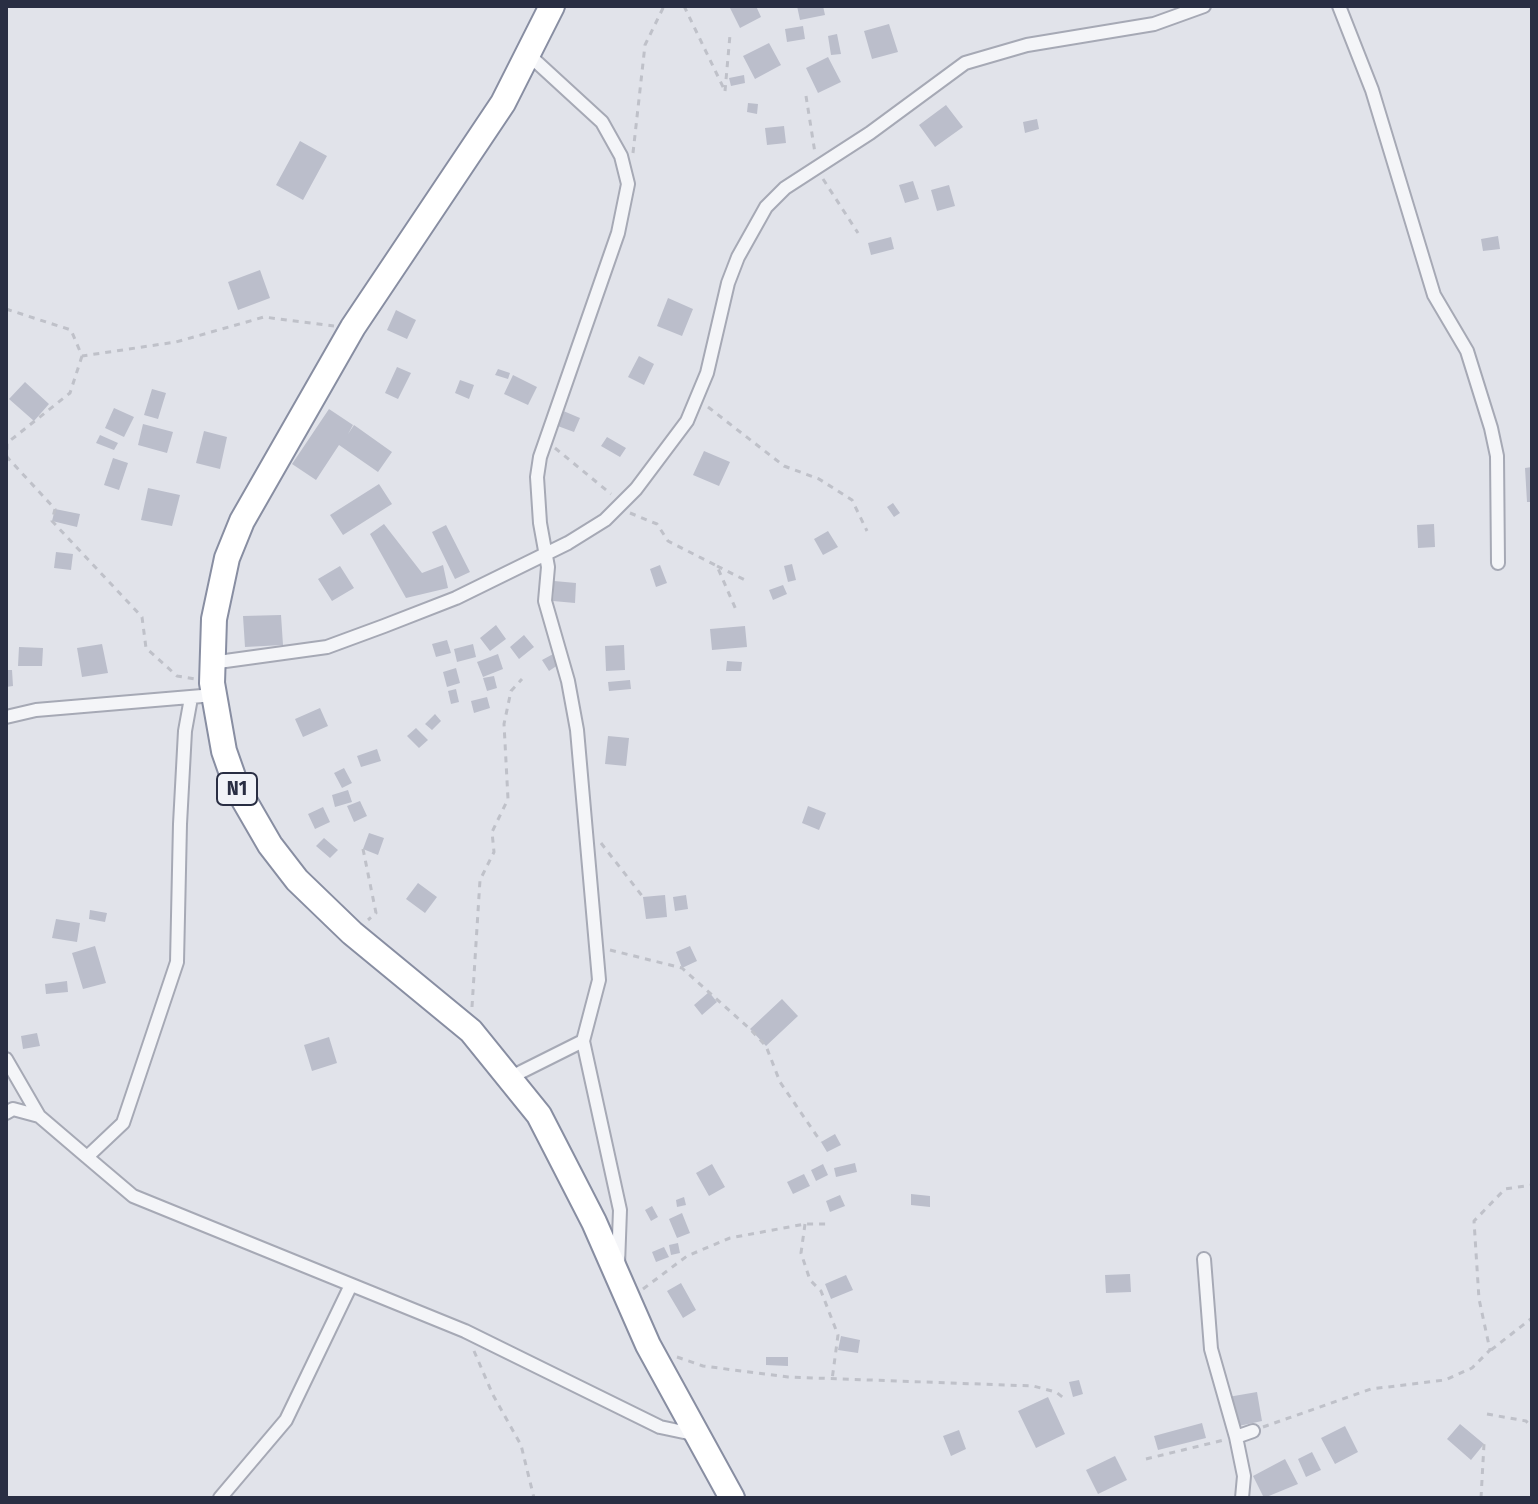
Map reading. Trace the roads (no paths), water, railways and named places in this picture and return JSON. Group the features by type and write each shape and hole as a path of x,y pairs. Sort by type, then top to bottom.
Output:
{"highway":[{"name":"N1","path":"552,6 529,55 452,183 353,327 242,521 224,573 214,619 207,685 224,751 251,816 297,880 352,933 471,1031 539,1115 693,1434 732,1498"}],"street":[{"path":"6,717 207,685 327,647 456,598 605,520 621,506 687,421 698,401 738,257 766,207 785,188 870,133 945,74 965,63 1027,45 1154,24 1204,6"},
{"path":"1339,6 1372,90 1434,295 1467,351 1491,428 1497,456 1498,563"},
{"path":"529,55 602,122 621,156 628,184 618,233 546,440 537,477 548,567 545,601 573,701 599,980 583,1041 620,1210 617,1277"},
{"path":"87,1157 123,1123 177,962 185,731 207,685"},
{"path":"511,1077 583,1041"},
{"path":"6,1059 39,1116 133,1196 465,1331 660,1427 693,1434"},
{"path":"6,1113 13,1109 39,1116"},
{"path":"1204,1259 1211,1349 1236,1437 1244,1476 1242,1498"},
{"path":"220,1498 286,1420 351,1285"},
{"path":"1236,1437 1253,1431"}]}
